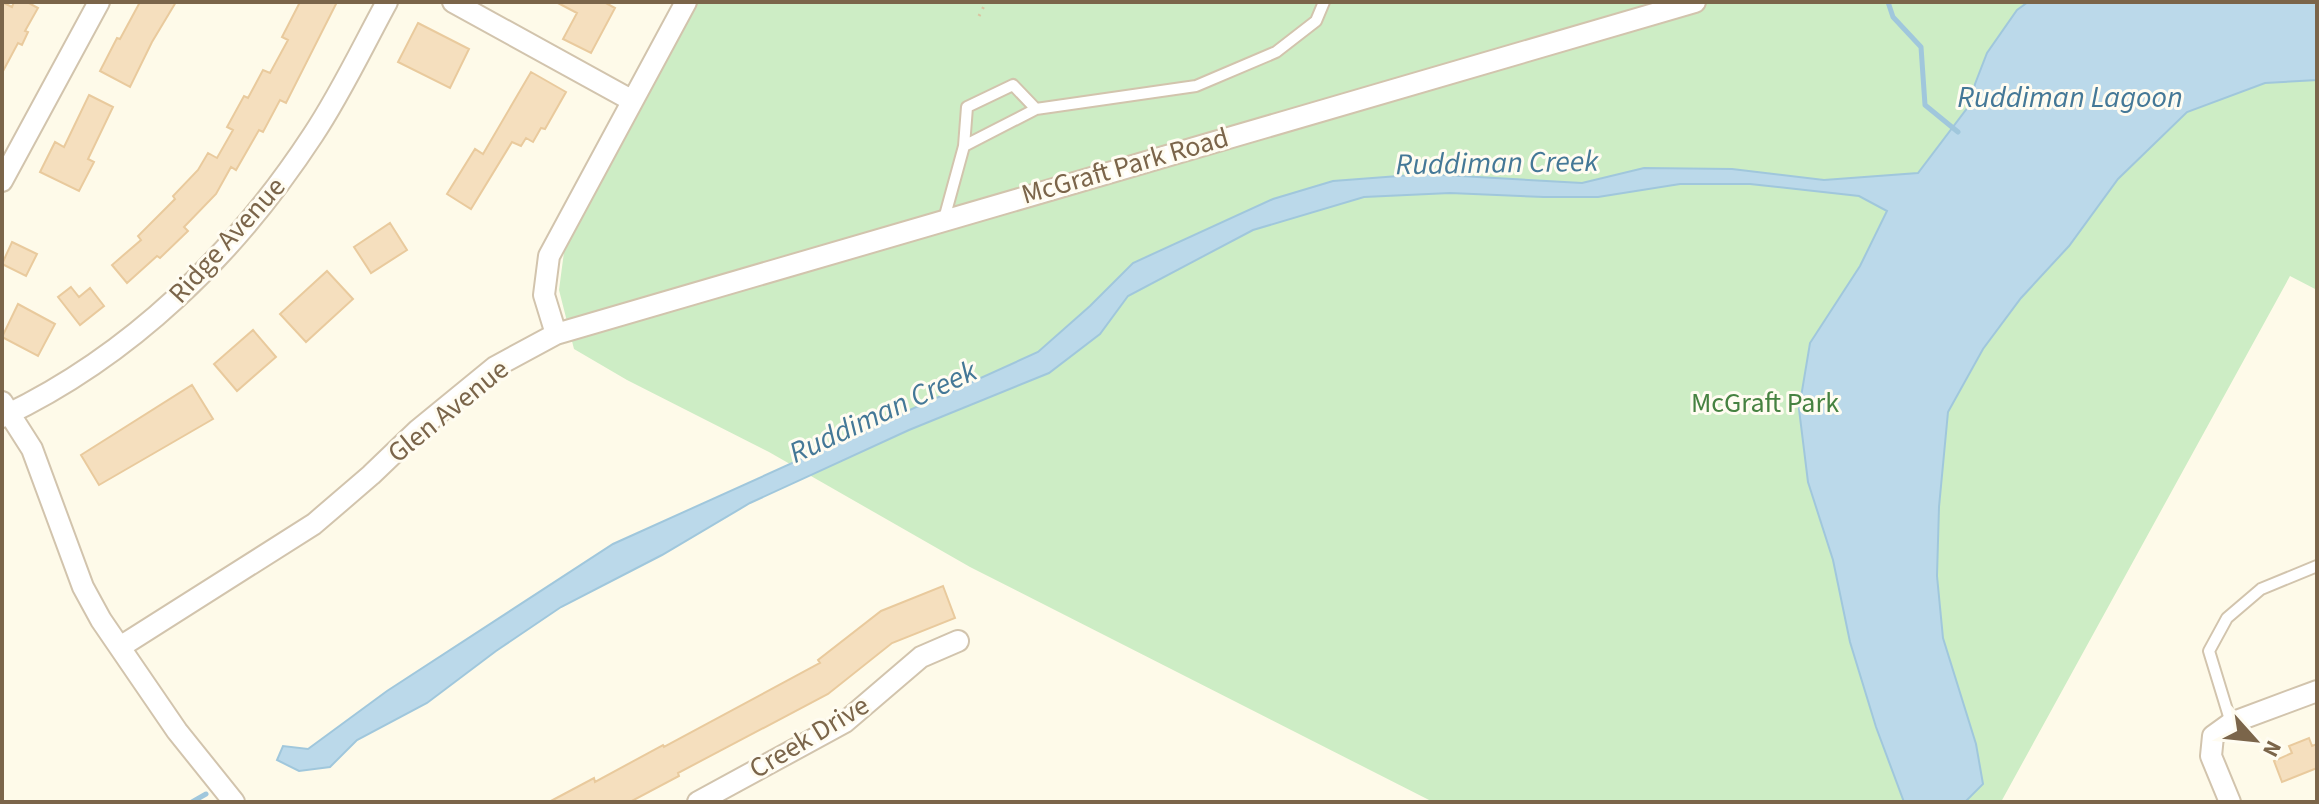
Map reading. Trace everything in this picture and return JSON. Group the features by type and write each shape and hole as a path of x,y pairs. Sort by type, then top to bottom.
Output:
{"street":[{"path":"2,181 99,2"},
{"name":"Ridge Avenue","path":"5,411 76,376 143,328 215,260 266,201 315,133 387,2"},
{"path":"453,2 631,100"},
{"path":"556,334 544,295 549,256 686,2"},
{"name":"McGraft Park Road","path":"556,334 1695,2"},
{"name":"Glen Avenue","path":"120,647 314,524 418,430 495,367 556,334"},
{"path":"5,411 42,472 83,587 101,620 177,731 234,802"},
{"name":"Creek Drive","path":"698,802 845,722 921,657 958,641"},
{"path":"2230,802 2211,756 2213,736 2231,723 2317,691"}],"lane":[{"path":"964,146 1036,109 1196,86 1276,52 1316,21 1324,2"},
{"path":"944,219 964,146 967,107 1013,85 1036,109"},
{"path":"2231,723 2209,651 2227,618 2261,589 2317,566"}],"path":[{"path":"979,16 986,2"}],"green space":[{"name":"McGraft Park","path":"698,2 2317,2 2317,290 2290,276 2001,802 1433,802 970,567 769,452 627,380 574,349 559,290 564,252"}],"water":[{"name":"Ruddiman Lagoon","path":"2028,2 2317,2 2317,80 2265,83 2187,112 2118,179 2069,246 2021,298 1983,349 1948,412 1939,507 1937,576 1943,638 1976,744 1983,784 1965,802 1904,802 1876,727 1850,642 1833,560 1808,482 1799,409 1810,343 1860,266 1887,211 1859,196 1750,184 1680,184 1598,197 1450,193 1364,197 1253,230 1128,296 1100,334 1049,373 909,430 750,503 662,555 561,607 427,703 357,740 330,767 299,771 277,760 283,746 308,749 387,691 613,544 1038,352 1133,263 1273,199 1333,181 1425,174 1582,183 1644,168 1732,169 1824,180 1918,173 1971,103 1987,53 2017,10"}],"building":[{"path":"2,2 12,7 14,2 27,2 38,8 25,31 28,32 22,45 18,43 2,73"},
{"path":"140,2 176,2 130,87 100,71"},
{"path":"300,2 337,2 286,103 280,100 263,132 259,130 236,170 231,167 216,194 184,227 188,231 127,283 112,265 141,240 138,236 175,199 173,196 198,170 208,153 217,158 233,130 227,127 244,96 248,98 263,70 270,73 288,40 282,37"},
{"path":"556,2 604,2 615,8 591,53 563,39 577,13"},
{"path":"418,23 469,49 450,88 398,62"},
{"path":"531,72 566,92 545,129 541,128 533,142 526,138 521,146 512,142 471,209 447,194 475,149 483,154"},
{"path":"89,95 113,107 88,159 94,162 79,191 40,172 55,142 64,147"},
{"path":"390,223 407,250 371,273 354,247"},
{"path":"12,242 37,254 26,276 2,264"},
{"path":"327,271 353,299 306,342 280,314"},
{"path":"71,287 79,297 90,288 104,306 80,325 58,297"},
{"path":"18,304 55,324 38,356 2,337"},
{"path":"253,330 276,357 237,391 214,364"},
{"path":"192,385 213,419 99,485 81,455"},
{"path":"943,586 955,618 892,643 828,694 678,773 679,776 630,802 549,802 664,747 820,663 818,660 881,611"},
{"path":"2309,738 2312,746 2317,744 2317,768 2282,782 2274,761 2292,753 2289,746"}],"waterway":[{"path":"1888,2 1893,17 1921,47 1925,105 1958,132"},
{"name":"Ruddiman Creek","path":"192,802 206,794"}]}
